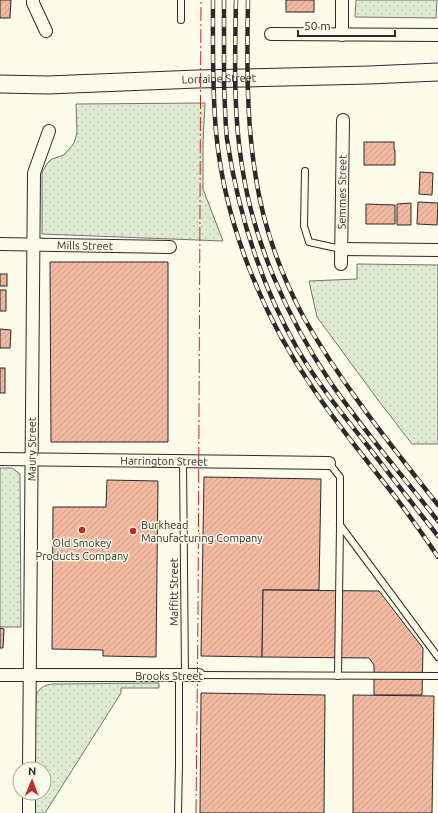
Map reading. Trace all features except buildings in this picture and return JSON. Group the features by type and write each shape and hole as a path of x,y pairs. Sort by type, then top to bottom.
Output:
{"main road":[{"name":"Lorraine Street","path":"0,84 48,85 438,72"}],"street":[{"path":"33,0 46,31"},
{"path":"342,0 342,35"},
{"path":"271,34 438,36"},
{"name":"Semmes Street","path":"341,264 343,120"},
{"name":"Maury Street","path":"29,761 34,173 50,131"},
{"name":"Mills Street","path":"0,244 170,247"},
{"path":"341,249 438,250"},
{"name":"Harrington Street","path":"0,459 329,463"},
{"name":"Brooks Street","path":"0,675 199,676"},
{"path":"28,813 29,801"}],"lane":[{"path":"181,0 181,20"},
{"path":"305,171 304,226 309,242 341,249"},
{"name":"Maffitt Street","path":"178,813 182,676 184,461"},
{"path":"329,463 340,477 338,676"},
{"path":"340,525 438,657"},
{"name":"Brooks Street","path":"199,676 438,676"}],"green space":[{"path":"356,0 437,0 436,18 355,17"},
{"path":"205,103 203,189 223,241 42,234 42,172 49,161 64,155 74,143 77,133 76,104"},
{"path":"357,264 438,265 438,444 412,444 317,317 309,281 357,279"},
{"path":"0,468 12,468 20,474 21,627 0,627"},
{"path":"159,683 159,688 121,688 121,693 45,813 34,813 34,801 52,801 52,761 34,761 36,694 44,686 52,684"}],"railway":[{"path":"213,0 214,98 220,165 236,232 248,265 261,297 277,328 312,387 343,430 397,499 438,557"},
{"path":"224,0 224,85 227,139 238,194 262,274 298,350 322,387 438,536"},
{"path":"236,0 235,83 239,145 247,194 263,250 274,278 299,331 329,380 368,434 438,521"},
{"path":"248,0 248,86 252,151 262,210 273,247 295,301 334,367 438,505"}],"power":[{"path":"196,813 201,0"}],"place":[{"name":"Old Smokey Products Company","path":"82,530"},
{"name":"Burkhead Manufacturing Company","path":"133,531"}]}
